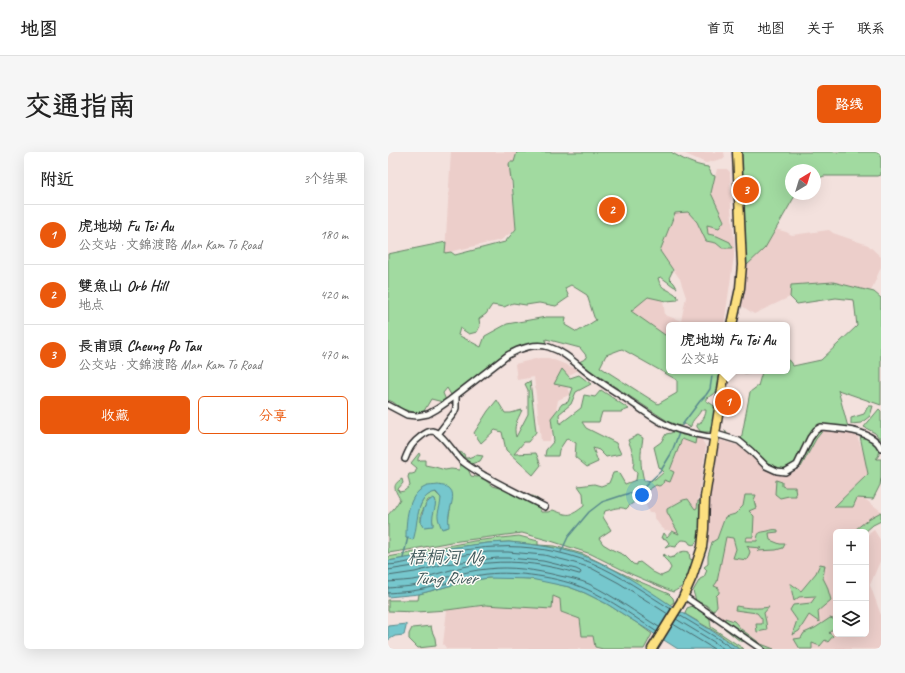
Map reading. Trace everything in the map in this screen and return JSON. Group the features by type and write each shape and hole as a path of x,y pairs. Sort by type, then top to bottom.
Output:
{"main road":[{"path":"733,322 740,288 742,265 737,152"},
{"path":"653,648 683,599 702,547 705,497 725,374"}],"street":[{"path":"388,405 407,415 420,416 432,412 456,396 512,353 533,346 547,346 558,350 589,374 669,426 694,434 715,436 739,441 752,451 766,466 778,471 785,472 797,465 810,438 816,430 821,427 858,432 872,438 881,448"},
{"path":"438,434 454,413 456,408 456,396"},
{"path":"405,459 411,446 415,442 427,432 436,432 462,461 469,466 499,484 545,507"},
{"path":"683,599 761,649"}],"shaded area":[{"path":"451,152 517,152 510,174 516,229 501,240 445,253"},
{"path":"681,152 724,152 725,158 706,163"},
{"path":"717,169 727,169 730,172 734,256 724,322 666,322 665,335 640,319 621,303 648,297 663,300 665,315 681,321 686,297 680,279 660,251 675,213 689,211 724,221 711,193"},
{"path":"761,225 792,235 829,230 833,233 868,245 881,257 881,267 871,291 830,285 790,288 790,297 754,314 742,306 740,301 748,245"},
{"path":"539,358 549,358 579,370 563,378 571,394 558,400 550,441 541,441 534,377 517,380 515,364"},
{"path":"824,429 856,434 875,480 864,491 866,500 881,511 881,514 863,529 833,529 833,637 869,637 869,534 874,530 881,541 881,559 870,585 881,615 881,649 756,649 715,620 717,606 714,586 724,537 733,538 736,549 745,541 747,537 735,514 725,517 717,539 707,545 710,492 720,440 740,446 763,468 785,475 800,469 816,439"},
{"path":"696,438 701,438 706,447 697,508 695,509 688,499 682,500 667,509 679,535 672,531 665,530 656,520 653,512 649,513 644,500 644,492 664,480 669,481 670,470 682,439 694,443"},
{"path":"553,596 560,598 561,612 580,619 581,635 593,636 595,649 447,649 443,644 447,610 489,605 552,608"}],"green space":[{"path":"517,152 671,152 688,161 708,167 712,175 715,176 711,193 724,221 719,228 707,225 708,234 730,242 733,248 722,248 716,243 706,241 697,222 688,212 675,213 660,251 673,270 669,278 677,288 661,277 658,278 661,286 675,294 678,297 678,300 666,301 648,297 631,311 666,335 666,374 622,349 606,355 600,367 658,404 677,393 677,380 666,374 720,374 717,391 715,394 706,398 706,401 717,408 713,432 701,432 697,427 697,424 700,424 704,417 706,410 701,410 690,427 684,424 680,426 669,422 579,362 587,358 580,348 546,339 545,346 511,351 454,400 447,388 443,393 447,403 431,399 424,411 417,413 402,409 388,400 388,254 446,242 445,253 451,252 455,255 505,242 516,229 510,162 514,162","holes":["571,285 587,295 596,320 577,332 565,325 566,317 546,317 507,324 485,336 481,347 458,335 460,328 469,334 477,332 480,326 479,319 486,314 492,305 504,307 513,303 526,305 539,303 556,306 569,297 565,288"]},
{"path":"741,152 881,152 881,175 878,176 824,176 821,177 821,164 785,164 785,200 793,200 765,248 746,266"},
{"path":"833,282 874,292 881,298 881,405 838,390 849,431 824,429 816,439 801,467 797,465 783,472 768,467 739,441 727,437 725,430 728,436 741,440 750,392 758,386 761,374 790,374 790,362 793,366 821,360 857,326 854,300 836,298 797,304 790,297 791,285"},
{"path":"562,369 570,378 579,375 591,384 576,392 571,404 559,414 560,424 581,408 584,395 595,397 601,390 629,409 621,412 602,412 599,422 582,422 586,428 616,443 621,454 606,457 599,450 593,448 598,462 587,467 575,457 576,443 567,438 559,450 558,456 545,456 546,450 554,441 551,418 562,404 568,402 573,388 554,384"},
{"path":"530,381 536,432 528,442 524,442 514,454 536,453 541,465 533,475 506,450 502,432 495,430 481,443 474,433 497,400 505,413 522,410 515,427 516,437 528,414 528,390 525,384"},
{"path":"868,406 873,406 870,416 861,423 851,424 851,418 864,414"},
{"path":"879,409 881,411 881,440 875,433 864,427"},
{"path":"677,430 682,435 691,434 696,438 695,444 682,439 670,470 674,472 670,482 664,480 663,484 659,486 656,485 645,492 644,500 634,502 626,509 618,508 605,511 603,517 611,530 599,538 603,544 624,555 633,564 637,565 637,563 640,562 661,576 668,573 671,568 663,557 664,554 669,558 674,557 681,552 689,552 690,559 696,561 692,571 686,583 673,592 631,574 591,554 522,533 451,542 388,553 388,515 400,499 395,486 396,483 402,479 403,483 398,489 399,492 404,491 410,486 408,477 409,474 415,473 417,468 411,463 419,453 420,455 418,461 425,460 425,465 445,470 459,470 461,463 459,455 460,452 464,454 465,458 476,455 483,456 480,461 471,464 468,469 471,476 481,476 492,486 510,491 522,498 533,496 539,500 539,508 541,512 553,510 566,514 572,514 584,506 583,493 578,486 594,484 601,486 609,483 613,473 618,472 625,484 636,480 637,473 633,467 634,457 628,440 638,435 643,438 641,460 644,481 655,480 664,472 659,467 654,447 661,442 666,434","holes":["427,486 452,498 448,521 441,498 435,492 429,494 424,498 418,511 413,539 406,538","435,499 436,502 432,516 432,526 421,522 421,514 428,500"]},
{"path":"860,436 878,439 879,455 876,459 881,459 880,485 873,499 857,498 853,507 834,507 868,474"},
{"path":"776,480 782,482 782,486 795,487 796,496 780,498 775,494"},
{"path":"745,495 756,495 754,500 756,508 749,511 754,516 753,537 747,537 745,541 757,541 760,533 778,530 778,532 769,533 770,540 780,544 785,544 783,548 776,550 757,551 761,548 749,547 747,545 750,552 747,560 733,558 736,549 733,538 726,537 717,582 714,586 719,588 719,593 716,596 717,606 713,611 706,605 696,601 693,591 700,579 704,577 707,570 704,567 708,564 708,556 712,542 717,539 725,517 735,514 743,506"},
{"path":"688,499 695,509 697,508 698,501 704,501 700,536 694,545 690,544 688,541 682,540 679,541 676,547 670,546 665,548 669,543 666,539 662,538 664,533 667,537 672,531 679,534 667,512 667,509 683,500"},
{"path":"881,512 881,521 868,529 856,529 870,518"},
{"path":"519,536 538,541 538,545 554,546 583,554 638,581 669,594 673,598 674,602 670,605 623,575 594,560 546,546 509,542 488,543 441,549 412,557 388,561 388,557 474,541"},
{"path":"820,564 825,565 823,578 831,600 818,611 819,622 809,615 799,631 792,635 797,620 790,610 793,605 811,603 816,596 799,597 794,601 790,583 801,591 816,573"},
{"path":"501,577 541,580 569,587 585,593 607,604 652,634 644,649 603,649 595,647 593,636 582,636 580,619 561,612 560,599 553,596 552,609 485,605 417,612 388,611 388,600 418,600 419,594 470,581"},
{"path":"695,605 710,619 711,627 744,649 739,649 719,634 685,614 687,608"},
{"path":"736,606 752,608 769,607 764,613 767,630 757,632 756,624 762,624 762,619 757,613 735,610"},
{"path":"725,618 734,621 741,629 761,644 774,649 759,649 749,642 740,641 724,628"},
{"path":"830,618 833,619 833,628 829,633 833,636 828,642 825,640 820,646 812,643 812,649 800,649 794,639 801,638 804,633"},
{"path":"431,626 436,646 418,648 409,639 409,634 412,628"}],"water":[{"name":"梧桐河 Ng Tung River","path":"438,485 449,488 453,494 449,516 449,527 442,529 438,519 441,498 436,492 424,499 421,505 418,512 413,540 406,538 407,517 414,496 425,487"},
{"path":"433,498 435,499 435,505 433,526 424,527 421,522 423,512 427,503"},
{"name":"梧桐河 Ng Tung River","path":"509,542 563,550 584,556 605,565 637,583 739,649 678,649 607,604 585,593 569,587 531,579 488,578 464,582 419,594 388,597 388,561 412,557 441,549"},
{"path":"406,624 404,635 395,636 388,640 388,626"}],"waterway":[{"path":"682,425 710,389 712,376"},
{"path":"561,552 568,537 589,512 602,502 642,489 660,472 671,454 679,433"},
{"path":"403,558 408,537"}],"place":[{"name":"長甫頭 Cheung Po Tau","path":"746,190"},
{"name":"雙魚山 Orb Hill","path":"612,210"},
{"name":"虎地坳 Fu Tei Au","path":"728,402"}]}
